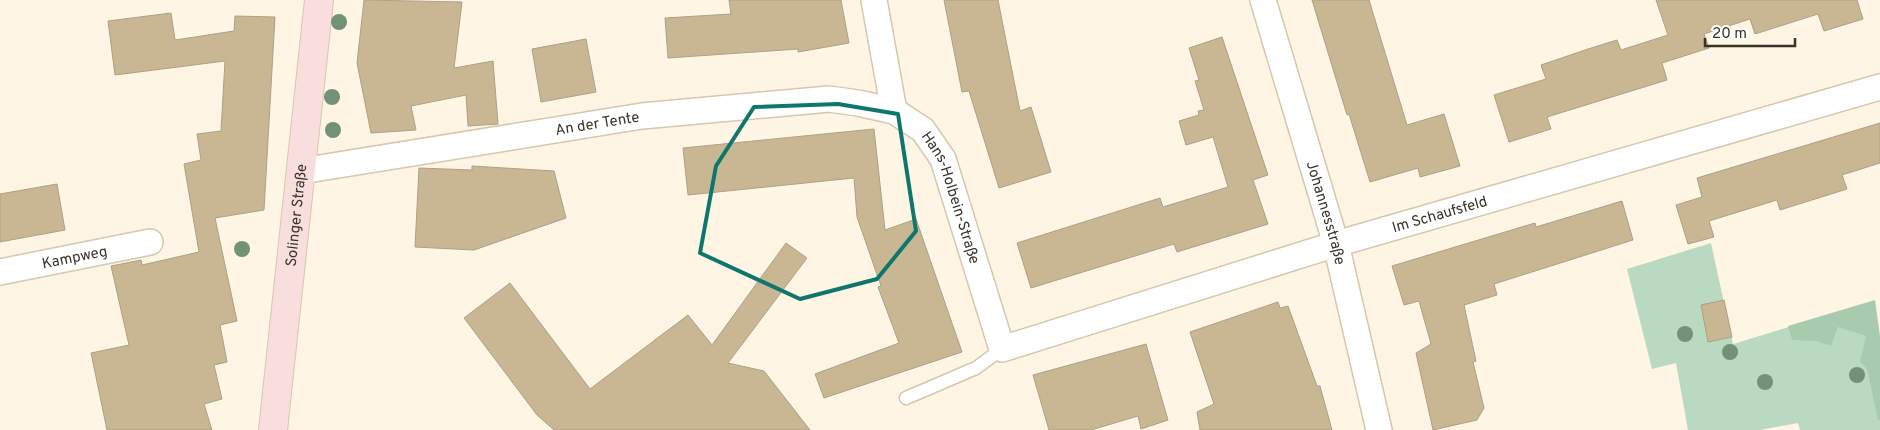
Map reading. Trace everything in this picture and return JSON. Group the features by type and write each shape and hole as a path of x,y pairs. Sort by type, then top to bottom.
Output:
{"main road":[{"name":"Solinger Straße","path":"273,430 319,0"}],"street":[{"path":"874,0 894,111"},
{"name":"Johannesstraße","path":"1263,0 1336,244 1379,430"},
{"name":"Im Schaufsfeld","path":"1002,349 1336,244 1880,87"},
{"name":"An der Tente","path":"300,171 642,116 828,99 858,102 894,111"},
{"name":"Hans-Holbein-Straße","path":"894,111 923,130 943,159 1002,349"},
{"name":"Kampweg","path":"0,272 150,242"}],"lane":[{"path":"906,398 976,368 1002,349"}],"highlighted area":[{"path":"838,104 898,114 916,231 877,279 800,299 700,253 716,166 754,107"}],"green space":[{"path":"1711,243 1733,344 1874,301 1880,352 1880,430 1800,430 1798,423 1760,430 1688,430 1676,363 1652,369 1627,269"},
{"path":"1875,300 1880,336 1880,420 1878,420 1867,369 1860,361 1866,336 1838,327 1831,346 1816,341 1792,340 1788,326"}],"building":[{"path":"364,0 462,2 454,68 493,61 498,124 468,126 466,95 411,106 416,130 371,133 357,63"},
{"path":"729,0 841,0 849,43 798,52 798,49 668,58 665,18 731,14"},
{"path":"944,0 998,0 1020,111 1031,107 1051,172 999,188 969,91 962,92"},
{"path":"1312,0 1369,0 1407,125 1444,114 1460,166 1420,177 1418,168 1370,182 1349,114 1347,115"},
{"path":"1656,0 1857,0 1863,19 1824,31 1818,14 1755,34 1750,19 1704,34 1709,48 1662,63 1667,80 1547,117 1551,129 1509,142 1494,95 1546,79 1541,65 1617,40 1621,50 1668,35"},
{"path":"171,13 175,40 234,31 235,16 275,17 264,210 215,218 237,321 220,325 227,362 214,365 222,399 204,404 212,430 107,430 91,353 129,345 111,266 141,260 142,265 199,252 184,164 201,160 197,134 221,131 225,61 115,75 108,21"},
{"path":"1222,37 1268,175 1253,180 1268,224 1177,252 1174,244 1031,288 1017,243 1160,198 1163,207 1228,187 1213,137 1186,145 1179,121 1199,115 1198,111 1204,110 1195,81 1199,80 1189,48"},
{"path":"586,39 596,92 541,102 532,49"},
{"path":"1880,123 1880,163 1842,175 1847,189 1780,210 1777,200 1709,221 1714,237 1688,244 1676,205 1702,197 1697,178"},
{"path":"874,129 885,230 916,219 962,352 824,398 815,374 899,343 878,287 881,286 857,217 854,178 688,195 683,148"},
{"path":"472,166 554,171 566,218 474,250 415,247 419,168 472,170"},
{"path":"57,184 65,230 0,242 0,194"},
{"path":"1622,201 1633,240 1494,284 1497,295 1464,305 1476,361 1473,362 1484,408 1477,420 1433,430 1416,353 1431,344 1419,301 1404,305 1392,266 1535,223 1536,227"},
{"path":"786,243 807,258 728,363 764,371 810,430 554,430 537,415 464,318 510,283 590,389 688,315 712,345"},
{"path":"1724,300 1732,337 1708,342 1701,305"},
{"path":"1278,302 1280,308 1288,306 1317,386 1320,386 1332,430 1200,430 1197,412 1214,404 1190,332"},
{"path":"1146,344 1168,420 1141,429 1138,416 1091,430 1049,430 1033,375"}]}
